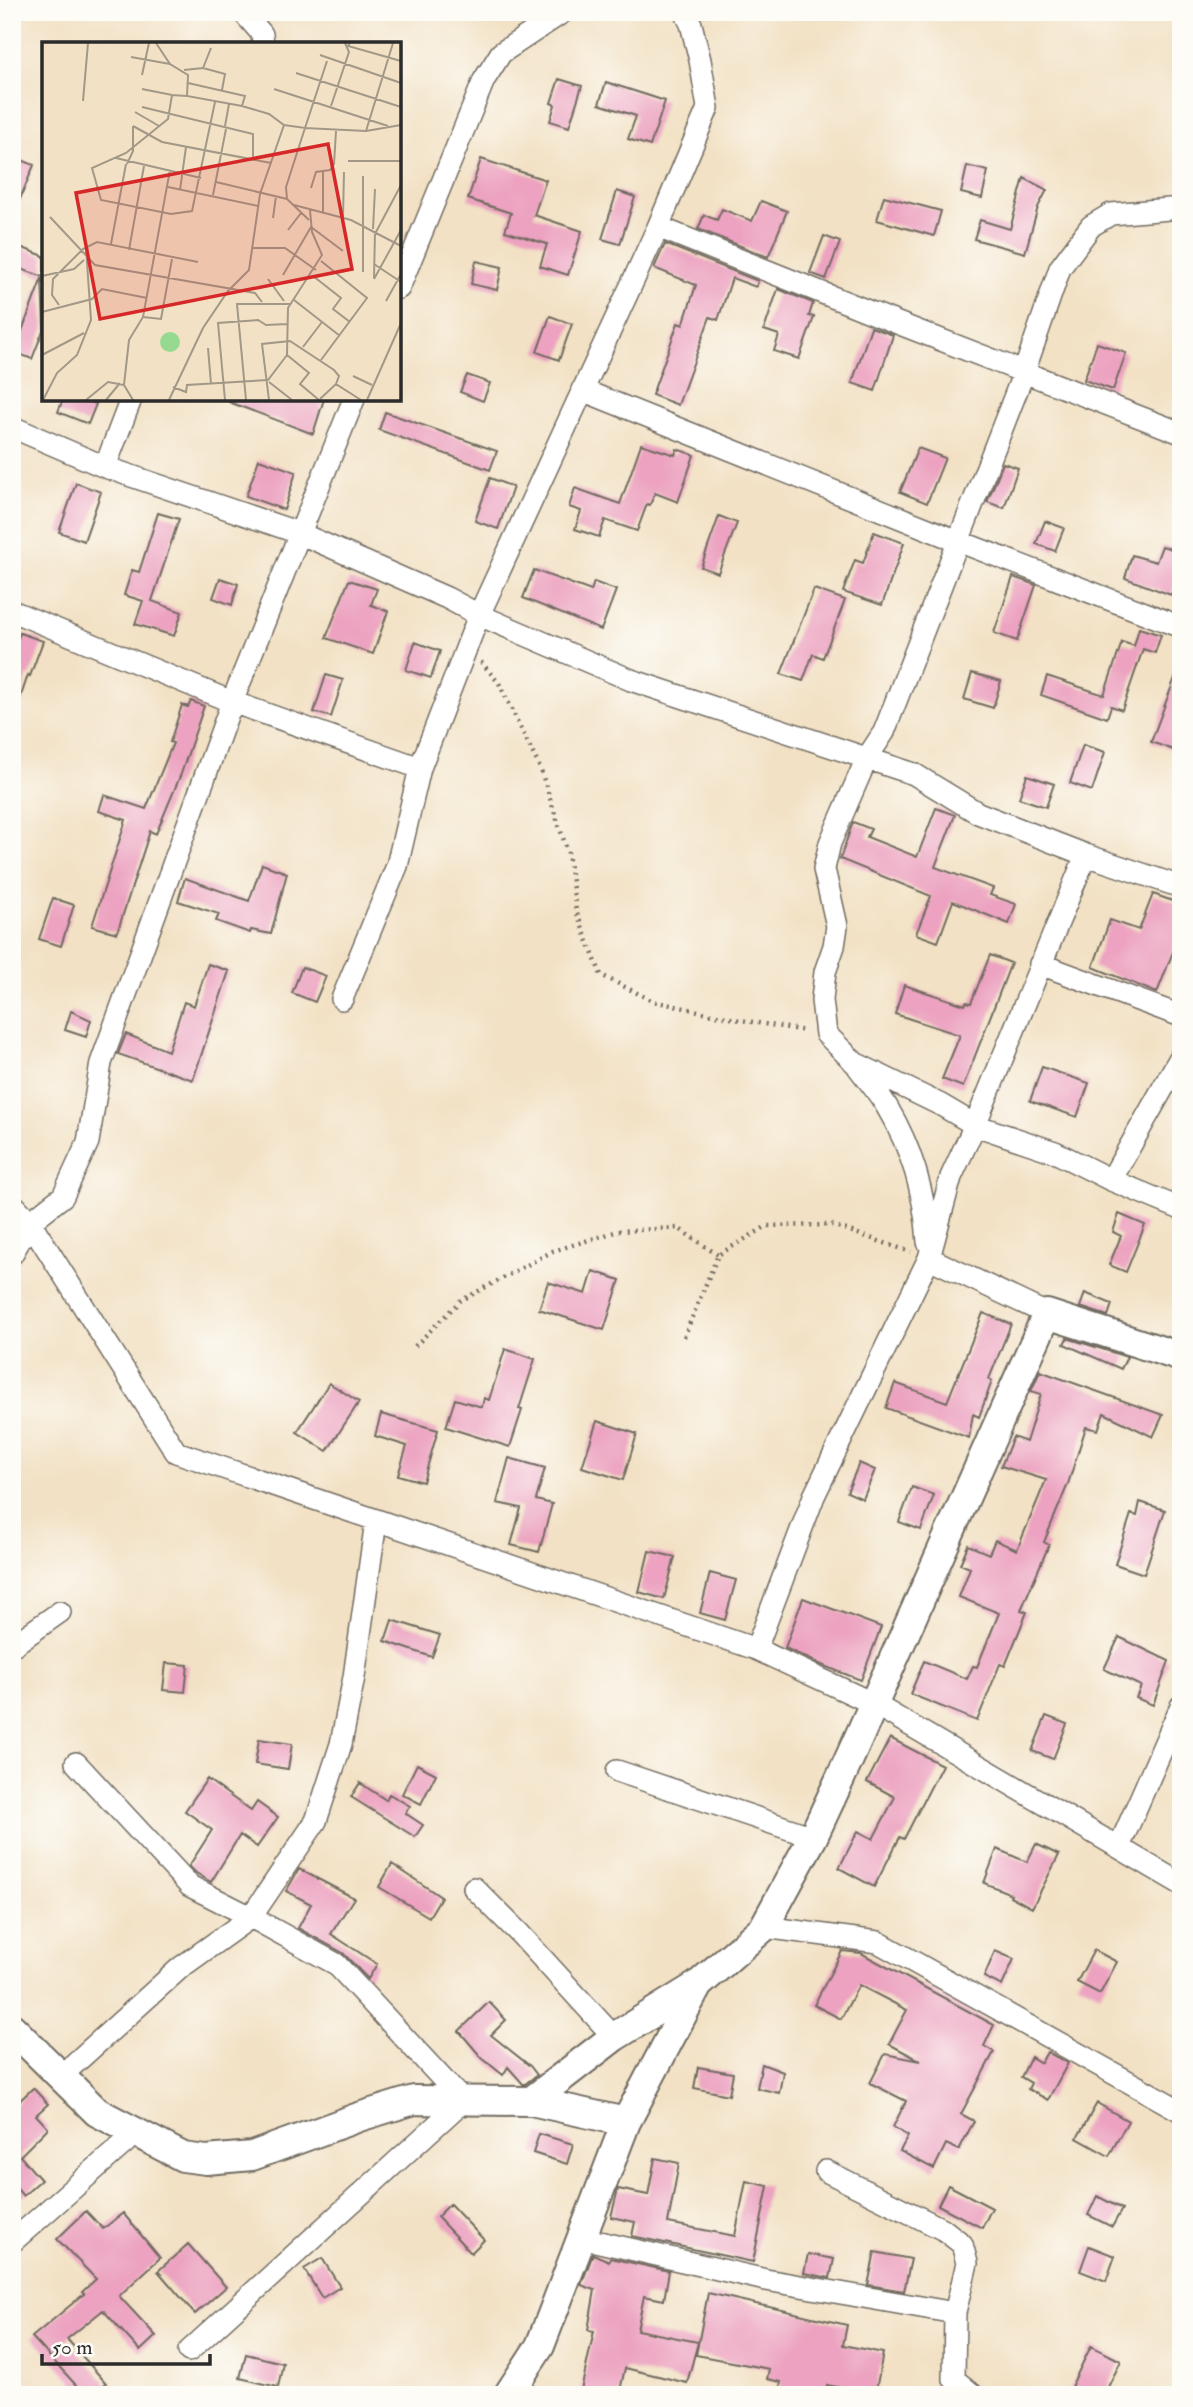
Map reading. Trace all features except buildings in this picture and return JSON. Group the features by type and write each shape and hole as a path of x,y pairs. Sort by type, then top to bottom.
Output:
{"street":[{"path":"243,12 262,34 263,42"},
{"path":"401,283 484,80 501,52 563,12"},
{"path":"342,999 397,866 420,768 479,615 658,227 708,108 700,60 691,24 685,12"},
{"path":"929,1258 926,1208 912,1160 887,1107 855,1063 826,1034 822,1000 825,972 834,946 837,926 824,869 830,843 867,758 884,732 1024,372 1060,268 1091,226 1111,214 1181,208"},
{"path":"658,227 1181,433"},
{"path":"582,390 1181,627"},
{"path":"105,467 130,401"},
{"path":"12,1254 30,1222 63,1196 88,1142 101,1063 232,702 353,401"},
{"path":"12,427 105,467 299,533 447,598 479,615 631,680 914,774 978,813 1086,855 1181,887"},
{"path":"12,611 232,702 420,768"},
{"path":"756,1649 814,1496 929,1258 951,1177 1086,855"},
{"path":"1041,964 1181,1016"},
{"path":"1111,1180 1181,1056"},
{"path":"855,1063 941,1105 975,1125 1055,1152 1111,1180 1181,1209"},
{"path":"12,1203 30,1222 176,1452 756,1649 874,1704 1181,1884"},
{"path":"929,1258 1047,1314 1181,1357"},
{"path":"531,2101 614,2036 698,1985 764,1927 813,1837 1047,1314"},
{"path":"62,2075 180,1968 251,1917 316,1821 341,1744 354,1677 376,1521"},
{"path":"12,1646 60,1612"},
{"path":"1119,1847 1181,1706"},
{"path":"76,1763 190,1886 336,1964 463,2101"},
{"path":"617,1771 813,1837"},
{"path":"474,1888 614,2036"},
{"path":"764,1927 878,1942 1181,2111"},
{"path":"508,2395 540,2346 626,2122 698,1985"},
{"path":"12,2029 97,2112 183,2157 206,2160 253,2156 359,2116 414,2100 531,2101 626,2122"},
{"path":"189,2351 463,2101"},
{"path":"12,2242 136,2133"},
{"path":"825,2171 944,2230 962,2244 967,2263 955,2313 954,2379 973,2395"},
{"path":"582,2238 766,2280 955,2313"}],"path":[{"path":"467,646 499,683 540,768 568,853 576,911 601,975 653,1001 735,1019 826,1034"},
{"path":"684,1337 718,1255 767,1226 832,1225 929,1258"},
{"path":"415,1346 460,1301 553,1251 618,1231 678,1228 718,1255"}]}
